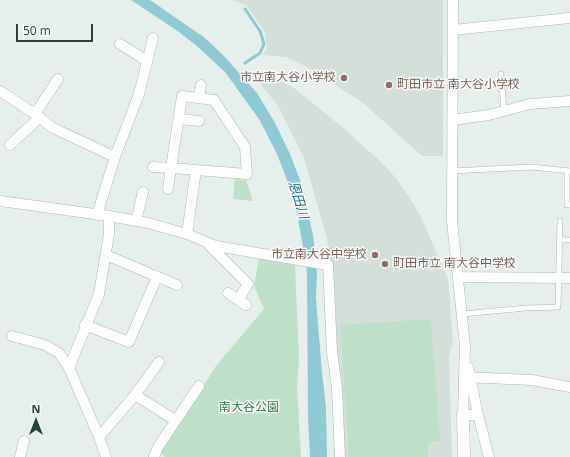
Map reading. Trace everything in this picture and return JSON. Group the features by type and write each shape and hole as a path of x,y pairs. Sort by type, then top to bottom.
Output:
{"street":[{"path":"453,0 452,221 467,377 463,416 464,457"},
{"path":"453,30 570,16"},
{"path":"97,214 115,157 139,94 153,38"},
{"path":"120,44 147,61"},
{"path":"10,144 37,116 58,79"},
{"path":"199,98 201,85"},
{"path":"0,91 53,128 115,157"},
{"path":"153,167 171,168 247,174 245,147 214,100 182,96 179,119 171,168 168,189"},
{"path":"452,120 489,115 530,104 570,101"},
{"path":"179,119 199,121"},
{"path":"187,234 196,170"},
{"path":"136,221 144,192"},
{"path":"0,201 97,214 136,221 187,234 207,244 319,264 328,264 332,352 337,388 340,457"},
{"path":"69,368 98,294 109,234 109,216"},
{"path":"207,244 248,284 242,302 228,293"},
{"path":"106,255 177,285"},
{"path":"86,325 129,342 157,277"},
{"path":"458,277 570,278"},
{"path":"12,336 45,345 59,353 69,368 99,437 106,457"},
{"path":"99,437 134,395 158,362"},
{"path":"467,377 532,380 570,387"},
{"path":"467,377 489,457"},
{"path":"154,457 158,447 175,420 199,386"},
{"path":"134,395 175,420"},
{"path":"463,416 478,416"},
{"path":"20,457 24,441"}],"lane":[{"path":"501,74 504,111"},
{"path":"452,171 531,167 569,171 566,205 570,206"},
{"path":"462,314 526,308 558,307 560,221"},
{"path":"560,240 570,240"}],"shaded area":[{"name":"町田市立 南大谷小学校","path":"232,0 443,0 443,156 422,156 362,102 311,69 286,57 263,55 267,47 265,32 247,6"},
{"name":"町田市立 南大谷中学校","path":"265,73 294,88 342,127 380,161 396,178 422,219 448,279 453,340 449,357 452,457 343,457 327,239 304,158 278,106 255,77"}],"green space":[{"path":"235,179 246,180 253,201 233,199"},
{"name":"南大谷公園","path":"259,258 295,265 299,357 297,387 301,457 165,457 161,452 216,366 264,309 254,286"},
{"path":"431,319 440,441 428,442 428,457 349,457 340,325"}],"water":[{"name":"恩田川","path":"131,0 150,0 205,38 224,56 257,93 275,123 290,154 300,180 313,235 317,274 316,298 326,407 327,457 310,457 308,415 307,273 294,198 277,154 259,119 225,72 179,32"}],"waterway":[{"path":"245,9 260,31 264,44 260,53 245,63"}],"place":[{"name":"市立南大谷小学校","path":"344,78"},
{"name":"町田市立 南大谷小学校","path":"389,85"},
{"name":"市立南大谷中学校","path":"375,255"},
{"name":"町田市立 南大谷中学校","path":"385,264"}]}
